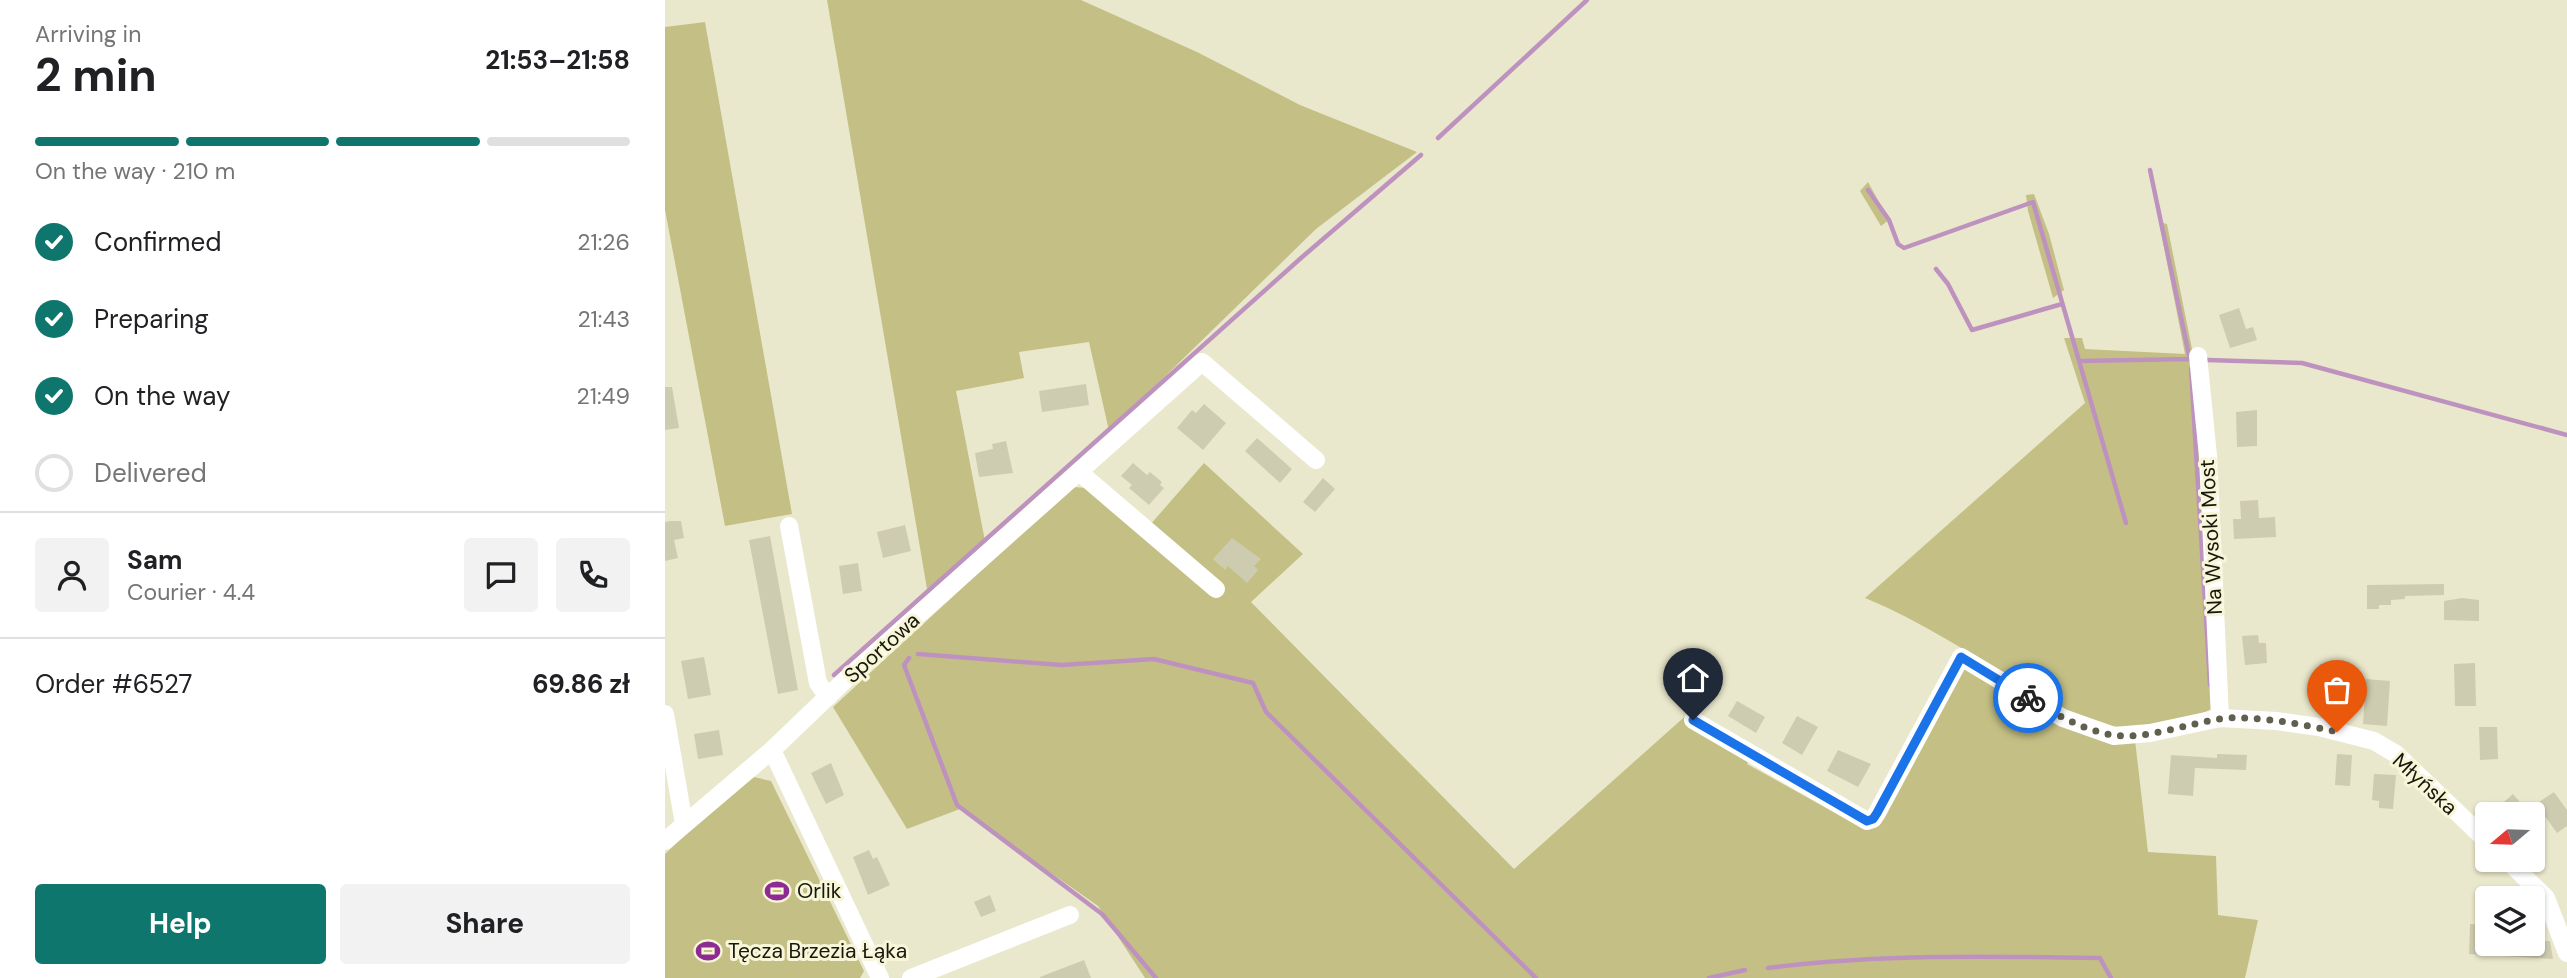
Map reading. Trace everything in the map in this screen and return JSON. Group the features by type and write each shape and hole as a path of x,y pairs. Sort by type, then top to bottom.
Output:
{"street":[{"name":"Na Wysoki Most","path":"2198,356 2208,456 2220,718"},
{"name":"Sportowa","path":"665,841 772,750 1202,362 1316,460"},
{"path":"1079,472 1216,589"},
{"path":"789,526 818,683 828,697"},
{"name":"Młyńska","path":"1693,720 1867,821 1873,819 1877,813 1961,657 2063,718 2114,736 2150,733 2220,718 2286,722 2374,741 2396,754 2475,830"},
{"path":"665,714 684,824"},
{"path":"772,750 880,978"},
{"path":"2519,872 2546,898 2567,953"},
{"path":"911,978 1070,915"}],"shaded area":[{"path":"827,0 1081,0 1197,52 1300,105 1417,152 1316,229 1109,431 1089,342 1019,352 1024,378 956,391 985,541 927,589"},
{"path":"705,22 792,514 725,526 665,210 665,27"},
{"path":"1868,182 1889,220 1881,226 1860,191"},
{"path":"2034,194 2049,234 2064,290 2053,298 2028,211 2026,195"},
{"path":"2159,222 2167,224 2193,354 2215,707 2175,721 2113,727 2091,723 2071,714 1926,628 1865,598 2085,403 2064,338 2082,338 2085,349 2185,354"},
{"path":"1204,463 1303,554 1251,602 1514,869 1691,711 1755,749 1747,764 1857,825 1875,825 1963,670 1971,670 2135,740 2148,852 2216,856 2218,915 2258,920 2245,978 1145,978 1098,906 960,809 907,829 833,707 1072,487 1089,488 1143,533"},
{"path":"754,777 771,781 864,971 860,978 665,978 665,854 718,804"}],"building":[{"path":"2239,308 2246,329 2253,327 2257,340 2230,348 2219,315"},
{"path":"1086,384 1089,405 1042,412 1039,391"},
{"path":"665,387 672,387 679,428 665,430"},
{"path":"1204,404 1226,423 1203,450 1177,428 1192,410 1196,413"},
{"path":"2257,410 2257,446 2237,447 2236,412"},
{"path":"1257,438 1292,469 1280,483 1245,451"},
{"path":"1006,441 1013,473 979,477 975,453 993,449 992,444"},
{"path":"1133,463 1147,475 1150,472 1162,482 1160,485 1164,488 1149,505 1129,488 1132,485 1121,476"},
{"path":"1323,478 1335,489 1315,512 1303,502"},
{"path":"2258,500 2259,518 2275,517 2276,537 2234,539 2233,519 2241,519 2240,501"},
{"path":"681,521 684,538 674,540 678,558 665,561 665,522"},
{"path":"905,525 911,551 883,558 877,532"},
{"path":"770,536 798,690 778,694 749,540"},
{"path":"1232,538 1261,559 1254,566 1258,570 1247,583 1228,566 1225,570 1213,559"},
{"path":"858,563 862,591 843,594 839,566"},
{"path":"2444,584 2444,595 2405,596 2405,599 2391,600 2391,605 2367,609 2367,585"},
{"path":"2462,598 2479,600 2479,621 2444,620 2444,601"},
{"path":"2258,635 2259,643 2266,643 2267,663 2245,665 2242,636"},
{"path":"704,657 711,695 688,699 681,661"},
{"path":"2475,663 2476,706 2455,706 2454,664"},
{"path":"2320,664 2341,668 2335,700 2313,695"},
{"path":"2366,679 2390,681 2387,726 2363,724"},
{"path":"1737,701 1765,717 1756,733 1728,716"},
{"path":"1797,716 1818,727 1802,755 1782,743"},
{"path":"2479,727 2497,727 2498,759 2480,760"},
{"path":"719,730 723,755 698,759 694,734"},
{"path":"1838,750 1871,764 1858,787 1827,771"},
{"path":"2217,754 2247,755 2246,770 2195,768 2193,796 2168,794 2171,755 2217,758"},
{"path":"2337,754 2352,755 2350,786 2335,785"},
{"path":"831,763 844,795 826,804 811,773"},
{"path":"2374,774 2396,775 2393,809 2379,808 2379,801 2372,800"},
{"path":"2554,792 2567,810 2567,826 2557,833 2545,816 2545,802 2539,802"},
{"path":"2513,794 2520,802 2504,802"},
{"path":"869,850 873,859 877,857 890,885 868,895 853,857"},
{"path":"990,895 996,911 981,917 974,902"},
{"path":"2470,924 2475,924 2475,954 2469,954"},
{"path":"2545,941 2550,941 2553,959 2503,956 2545,956"},
{"path":"1084,960 1091,978 1040,978 1040,977"}],"waterway":[{"path":"1438,138 1587,0"},
{"path":"834,675 1301,258 1421,155"},
{"path":"2150,170 2190,360"},
{"path":"1868,190 1889,220 1898,244 1904,248 2033,202 2126,523"},
{"path":"1936,269 1948,284 1972,330 2062,304"},
{"path":"2079,361 2190,359"},
{"path":"2207,360 2302,363 2567,435"},
{"path":"2191,369 2210,685"},
{"path":"918,654 1062,665 1154,659 1253,683 1266,712 1536,978"},
{"path":"909,658 904,665 957,805 1102,914 1156,978"},
{"path":"1768,968 1892,958 2100,958 2111,978"},
{"path":"1709,978 1745,970"}],"way so far":[{"path":"2028,698 2063,718 2114,736 2150,733 2220,718 2276,721 2337,732"}],"place":[{"name":"Orlik","path":"777,891"},
{"name":"Tęcza Brzezia Łąka","path":"708,951"}],"route":[{"path":"1693,720 1861,820 1867,821 1873,819 1877,813 1961,657 2028,698"}]}
